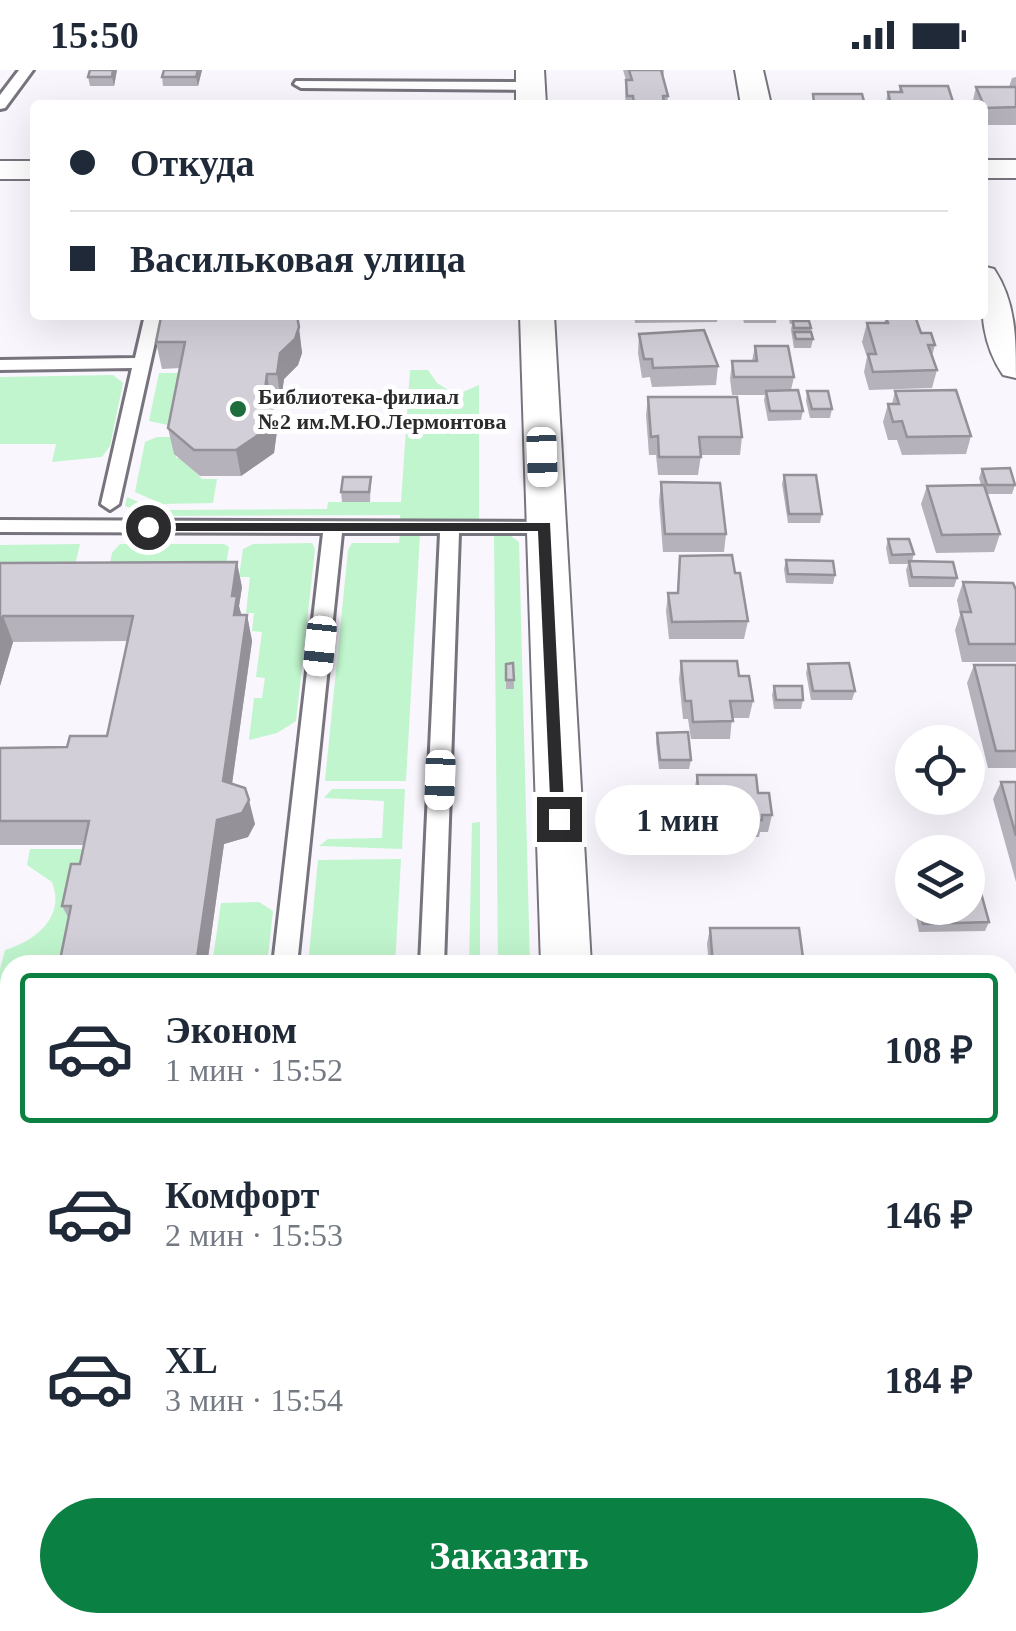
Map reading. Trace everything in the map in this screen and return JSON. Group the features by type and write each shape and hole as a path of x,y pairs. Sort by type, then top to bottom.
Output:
{"street":[{"path":"749,70 755,100"},
{"path":"988,169 1016,169"},
{"path":"0,170 30,170"},
{"path":"988,292 1016,367"},
{"path":"537,320 566,955"}],"lane":[{"path":"0,105 26,70"},
{"path":"301,84 530,87"},
{"path":"366,100 368,84"},
{"path":"110,504 152,320"},
{"path":"0,365 142,363"},
{"path":"0,526 545,527"},
{"path":"285,955 333,528"},
{"path":"432,955 450,529"}],"green space":[{"path":"410,370 428,370 437,383 456,395 479,385 479,523 401,524 400,515 150,516 125,506 127,497 157,510 327,509 328,502 401,502"},
{"path":"159,373 191,373 172,426 149,421"},
{"path":"113,375 123,383 110,446 102,457 52,462 56,444 0,444 0,377"},
{"path":"157,437 176,437 176,458 182,458 202,479 217,479 213,503 162,504 135,492 145,442"},
{"path":"400,534 420,534 406,781 325,781 348,550 352,543 399,543"},
{"path":"494,534 508,534 519,542 530,955 498,955"},
{"path":"312,543 315,549 296,721 277,733 249,740 254,698 262,698 265,678 256,677 262,632 252,631 254,613 246,613 250,577 239,577 243,549 253,544"},
{"path":"80,544 72,578 0,579 0,545"},
{"path":"120,544 224,544 229,547 224,577 107,578 112,553"},
{"path":"332,789 405,789 402,849 319,846 328,839 382,838 384,801 324,798"},
{"path":"480,822 480,955 469,955 472,823"},
{"path":"30,849 99,849 78,955 4,955 5,950 37,934 55,906 52,882 27,865"},
{"path":"401,859 396,955 309,955 318,860"},
{"path":"259,902 273,911 268,955 213,955 221,903"}],"building":[{"path":"90,70 113,70 112,77 88,77"},
{"path":"164,70 198,70 196,77 162,77"},
{"path":"629,70 661,70 668,96 663,96 664,100 634,100 633,96 627,96 626,80 632,80"},
{"path":"900,86 948,86 952,100 890,100 888,92 902,92"},
{"path":"976,87 1016,87 1016,107 988,108 988,100 982,100"},
{"path":"813,94 862,94 864,100 814,100"},
{"path":"160,320 298,320 299,327 295,339 280,353 277,374 267,374 263,405 273,405 270,427 236,450 194,450 168,428 185,342 156,342"},
{"path":"887,320 916,320 921,333 931,333 935,345 928,345 937,370 873,372 868,354 876,354 867,323 888,323"},
{"path":"793,321 809,321 811,328 794,328"},
{"path":"704,330 718,366 653,368 652,359 644,359 639,334"},
{"path":"794,332 811,332 813,339 796,339"},
{"path":"755,346 788,346 794,377 734,377 732,361 757,361"},
{"path":"798,390 803,411 770,411 766,391"},
{"path":"956,390 971,436 907,437 902,421 893,422 888,404 899,404 895,391"},
{"path":"807,391 828,391 832,409 812,409"},
{"path":"648,397 737,397 742,437 699,437 701,457 659,457 658,436 651,437"},
{"path":"1010,468 1015,485 987,485 982,469"},
{"path":"784,475 816,475 822,514 789,514"},
{"path":"343,477 371,477 369,492 341,492"},
{"path":"661,482 720,483 726,534 665,534"},
{"path":"984,485 1000,534 942,535 927,486"},
{"path":"888,539 909,539 914,554 892,555"},
{"path":"732,555 735,573 740,573 748,621 672,622 668,593 678,593 680,556"},
{"path":"786,560 833,561 835,575 788,574"},
{"path":"909,561 953,562 957,578 912,577"},
{"path":"237,562 232,596 237,596 234,615 247,615 223,781 245,788 249,800 242,813 217,820 197,955 61,955 71,906 62,906 71,864 80,864 89,821 0,821 0,748 67,747 70,736 107,736 133,616 3,616 0,625 0,563"},
{"path":"963,582 1013,583 1016,644 969,644 961,612 971,612"},
{"path":"681,661 737,661 739,676 749,676 753,701 730,701 733,721 693,722 691,701 685,701"},
{"path":"513,663 514,680 506,680 506,664"},
{"path":"849,663 855,691 813,691 808,664"},
{"path":"974,665 1016,665 1016,751 996,751"},
{"path":"774,686 802,686 803,700 776,700"},
{"path":"688,732 691,760 660,760 657,733"},
{"path":"697,775 756,775 758,793 769,793 772,815 762,815 762,820 701,821"},
{"path":"1001,782 1016,782 1016,836"},
{"path":"710,928 799,928 803,955 712,955"}],"place":[{"name":"Библиотека-филиал №2 им.М.Ю.Лермонтова","path":"238,409"}],"route":[{"path":"148,527 545,527 559,819"}]}
